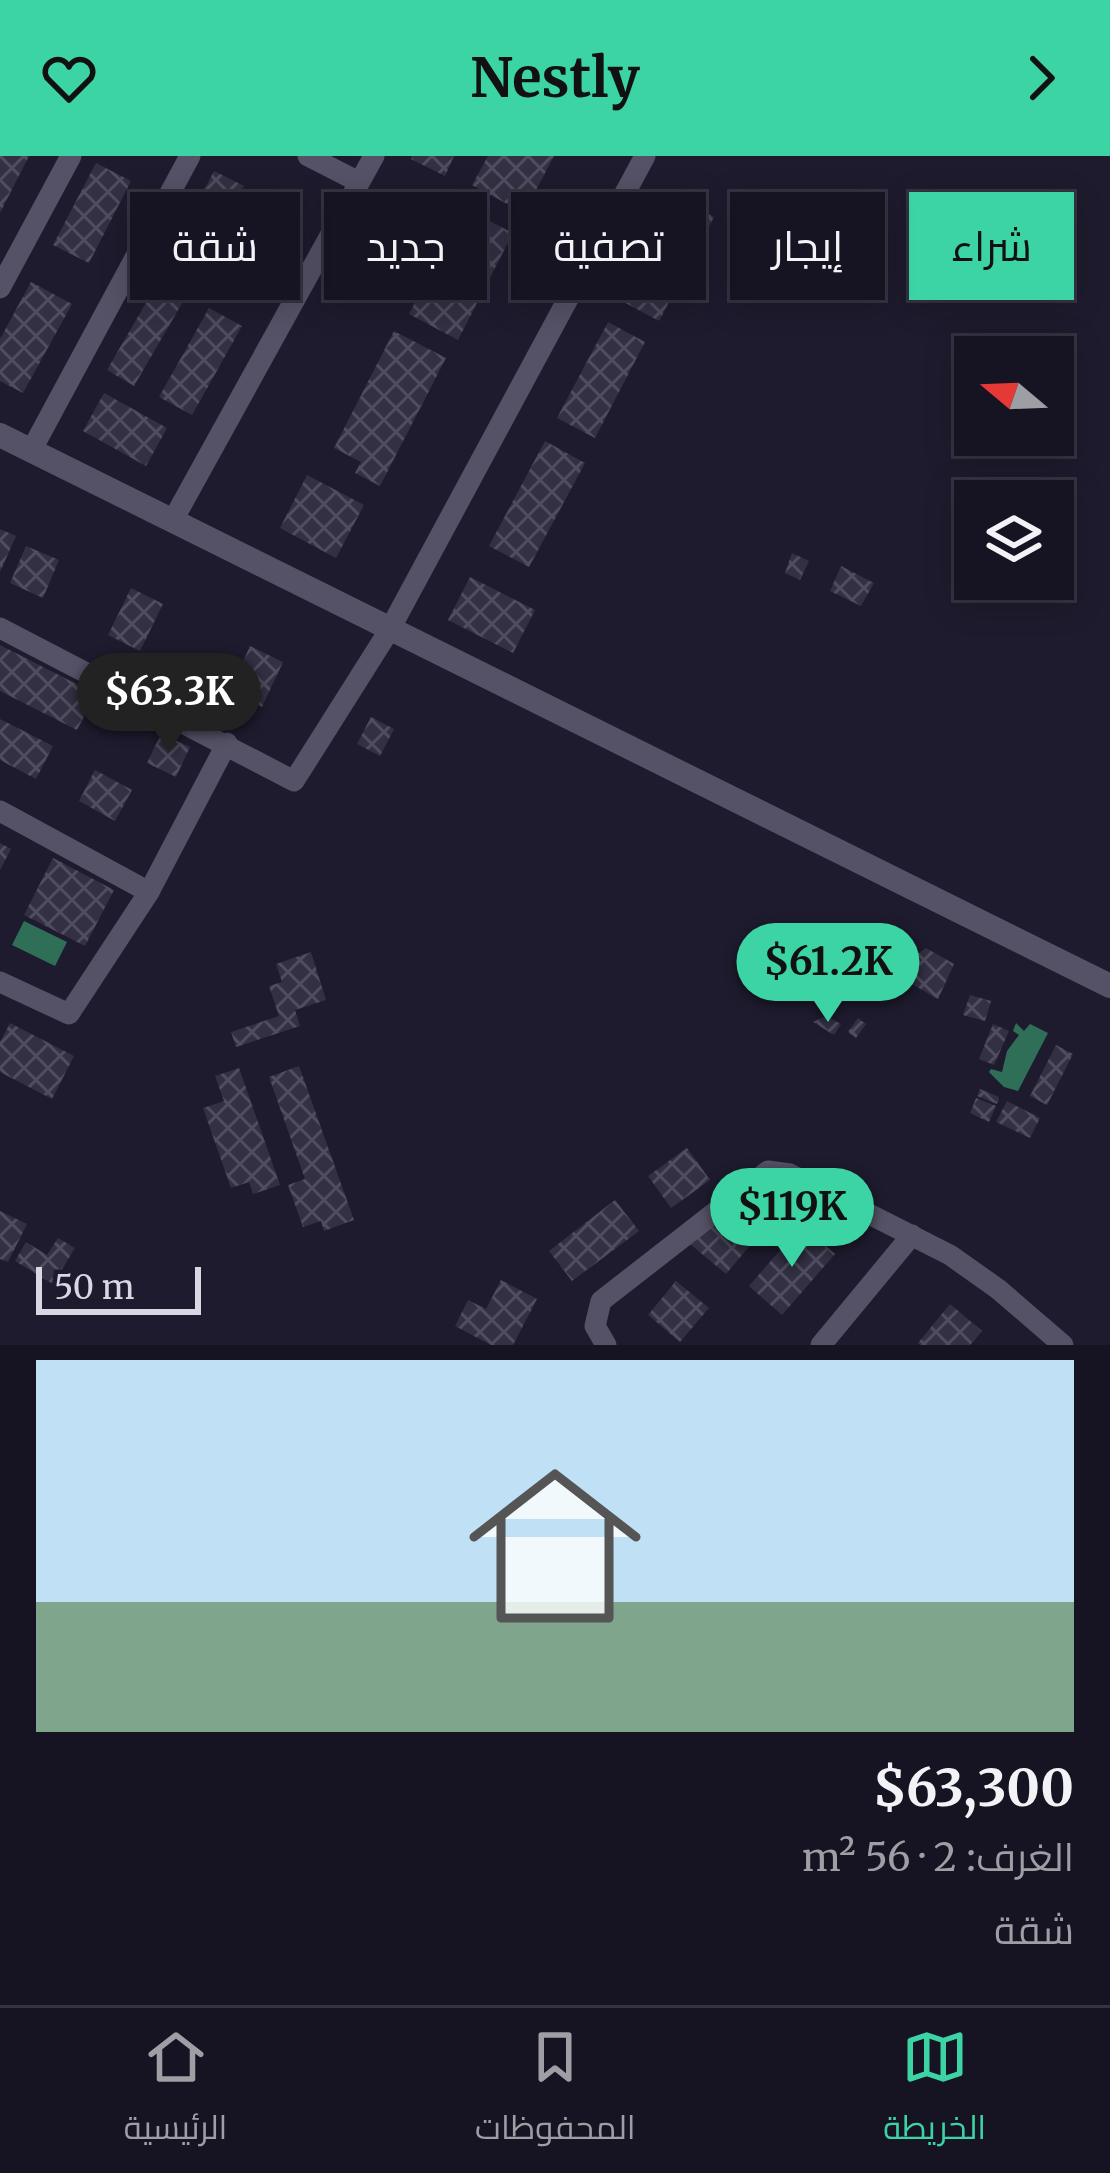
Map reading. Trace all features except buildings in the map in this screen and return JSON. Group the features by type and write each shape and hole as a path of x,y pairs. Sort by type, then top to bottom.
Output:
{"street":[{"path":"0,288 71,156"},
{"path":"31,451 190,156"},
{"path":"308,156 359,182"},
{"path":"172,520 374,156"},
{"path":"0,628 294,781 390,629 645,156"},
{"path":"0,435 1110,986"},
{"path":"0,982 70,1014 149,892 226,743"},
{"path":"0,811 149,892"},
{"path":"606,1345 595,1326 601,1301 768,1171 790,1174 974,1270 1051,1341"},
{"path":"821,1345 912,1235"}],"shaded area":[{"path":"24,921 67,942 55,966 12,945"},
{"path":"1016,1023 1024,1031 1030,1024 1048,1033 1018,1091 1004,1087 989,1072 1002,1072 1007,1051 1019,1035 1013,1031"}]}
